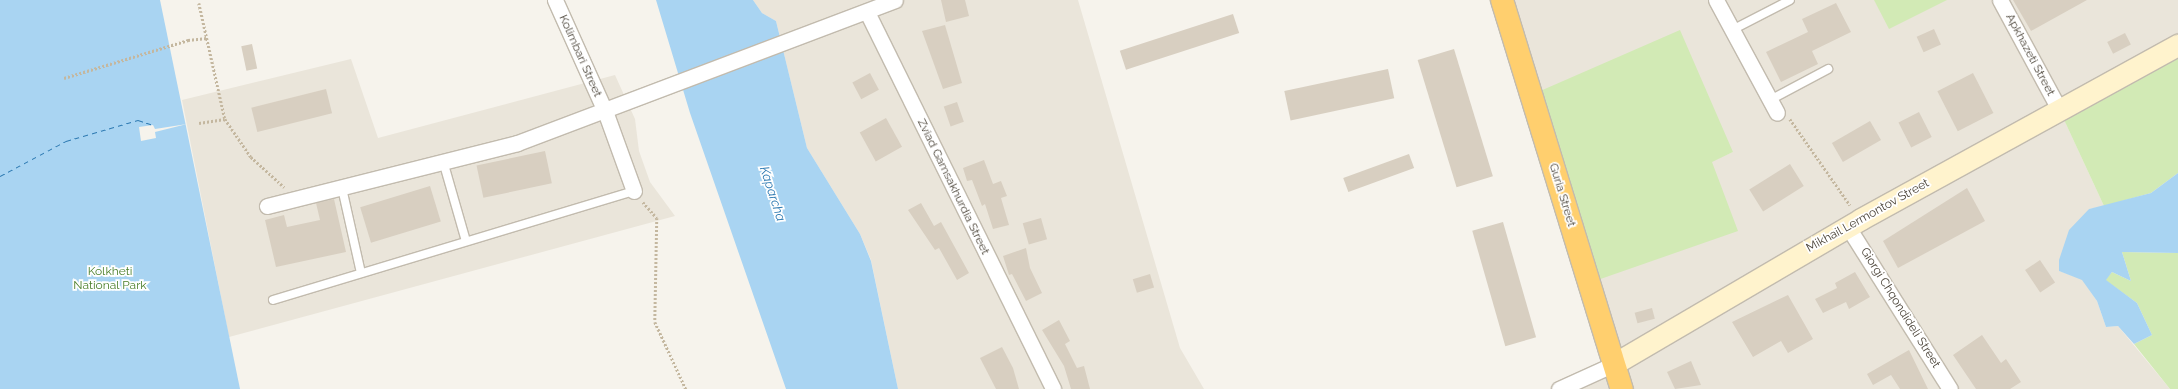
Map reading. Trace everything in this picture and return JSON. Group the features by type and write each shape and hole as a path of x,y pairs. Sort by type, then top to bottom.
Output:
{"highway":[{"name":"Guria Street","path":"1502,0 1622,389"}],"street":[{"name":"Kolimbari Street","path":"555,0 605,111 634,191"},
{"path":"267,206 517,143 605,111 791,39 867,12 895,0"},
{"path":"1716,0 1777,113"},
{"name":"Apkhazeti Street","path":"2000,0 2059,109"},
{"name":"Zviad Gamsakhurdia Street","path":"867,12 1053,389"},
{"name":"Mikhail Lermontov Street","path":"1559,389 1614,364 1854,223 2059,109 2178,45"},
{"name":"Giorgi Chqondideli Street","path":"1854,223 1950,389"}],"lane":[{"path":"1732,30 1790,0"},
{"path":"1770,100 1828,69"},
{"path":"443,161 466,241"},
{"path":"342,188 361,273"},
{"path":"273,300 634,191"}],"path":[{"path":"199,3 224,119 251,157 298,199"},
{"path":"64,78 188,40 207,38"},
{"path":"1777,113 1784,111 1854,223"},
{"path":"199,123 224,119"},
{"path":"634,191 657,218 655,322 686,389"}],"shaded area":[{"path":"753,0 1078,0 1180,348 1204,389 898,389 871,260 860,234 807,148 776,21 762,13"},
{"path":"1502,0 2178,0 2178,45 2060,111 2104,206 2089,209 2059,271 2082,279 2097,301 2106,327 2118,326 2170,389 1559,389 1614,364 1589,283 1712,161 1733,152 1531,95"},
{"path":"351,59 378,138 615,75 635,119 639,151 650,182 675,216 229,337 182,100"}],"green space":[{"path":"1874,0 1947,0 1889,29"},
{"path":"1680,30 1733,152 1712,162 1738,231 1589,283 1531,95"},
{"path":"2178,45 2178,173 2151,193 2104,206 2059,109"},
{"path":"2122,252 2178,253 2178,389 2170,389 2134,344 2152,335 2137,303 2105,280 2112,272 2131,281"}],"water":[{"name":"Kolkheti National Park","path":"0,0 160,0 240,389 0,389"},
{"name":"Kaparcha","path":"656,0 753,0 762,13 776,21 807,148 860,234 871,261 898,389 786,389 690,113"},
{"path":"2178,173 2178,253 2122,252 2131,281 2112,272 2106,280 2137,303 2152,335 2134,344 2118,326 2106,327 2097,301 2082,280 2059,271 2059,260 2069,230 2089,209 2151,193"}],"pier":[{"path":"187,124 155,132 156,138 141,141 139,127 153,125 155,129"}],"building":[{"path":"941,0 965,0 969,16 946,22"},
{"path":"2013,0 2087,0 2031,31"},
{"path":"1836,3 1851,32 1812,51 1818,64 1781,82 1766,52 1808,32 1802,19"},
{"path":"1233,14 1239,33 1126,70 1120,51"},
{"path":"945,25 962,83 943,89 922,31"},
{"path":"1934,29 1941,45 1924,52 1917,37"},
{"path":"2125,33 2131,45 2113,54 2107,42"},
{"path":"252,44 257,68 246,71 241,46"},
{"path":"1454,49 1493,176 1457,187 1418,60"},
{"path":"1388,69 1394,98 1291,120 1284,91"},
{"path":"870,73 879,90 861,99 852,82"},
{"path":"1973,73 1993,113 1958,131 1937,91"},
{"path":"326,89 332,113 257,132 251,108"},
{"path":"957,102 964,122 951,126 944,107"},
{"path":"1919,112 1932,137 1911,147 1899,122"},
{"path":"886,118 902,147 876,161 860,133"},
{"path":"1870,121 1881,140 1843,162 1832,143"},
{"path":"545,151 552,183 483,198 477,166"},
{"path":"1409,154 1414,168 1348,192 1343,178"},
{"path":"984,160 993,184 1001,181 1007,196 1001,198 1009,225 993,229 985,204 982,206 972,180 967,181 963,168"},
{"path":"1790,164 1804,186 1763,211 1749,189"},
{"path":"430,186 441,221 371,243 360,207"},
{"path":"1967,188 1985,221 1898,268 1883,241"},
{"path":"334,199 346,252 276,267 265,220 284,215 287,227 320,220 316,203"},
{"path":"921,203 934,226 941,222 969,273 957,280 939,248 935,250 908,210"},
{"path":"1041,218 1047,239 1029,244 1023,223"},
{"path":"1503,222 1536,337 1505,346 1472,231"},
{"path":"1026,248 1030,268 1042,293 1026,301 1012,274 1009,275 1003,256"},
{"path":"2040,260 2055,282 2040,292 2025,270"},
{"path":"1855,272 1870,297 1849,309 1846,302 1823,313 1815,299 1837,288 1835,283"},
{"path":"1150,274 1154,287 1137,293 1133,279"},
{"path":"1788,295 1813,339 1788,353 1781,341 1753,357 1732,322"},
{"path":"1652,308 1655,319 1637,323 1635,313"},
{"path":"1059,320 1070,341 1065,344 1077,368 1084,366 1090,389 1071,389 1064,366 1042,330"},
{"path":"1982,335 2001,363 2006,359 2021,382 2010,389 1976,389 1953,355"},
{"path":"1002,347 1013,368 1019,389 996,389 980,358"},
{"path":"1909,350 1928,389 1900,389 1891,375 1873,385 1867,374"},
{"path":"1691,361 1701,385 1675,389 1667,372"}],"ferry route":[{"path":"0,176 66,141 138,120 153,125"}]}
